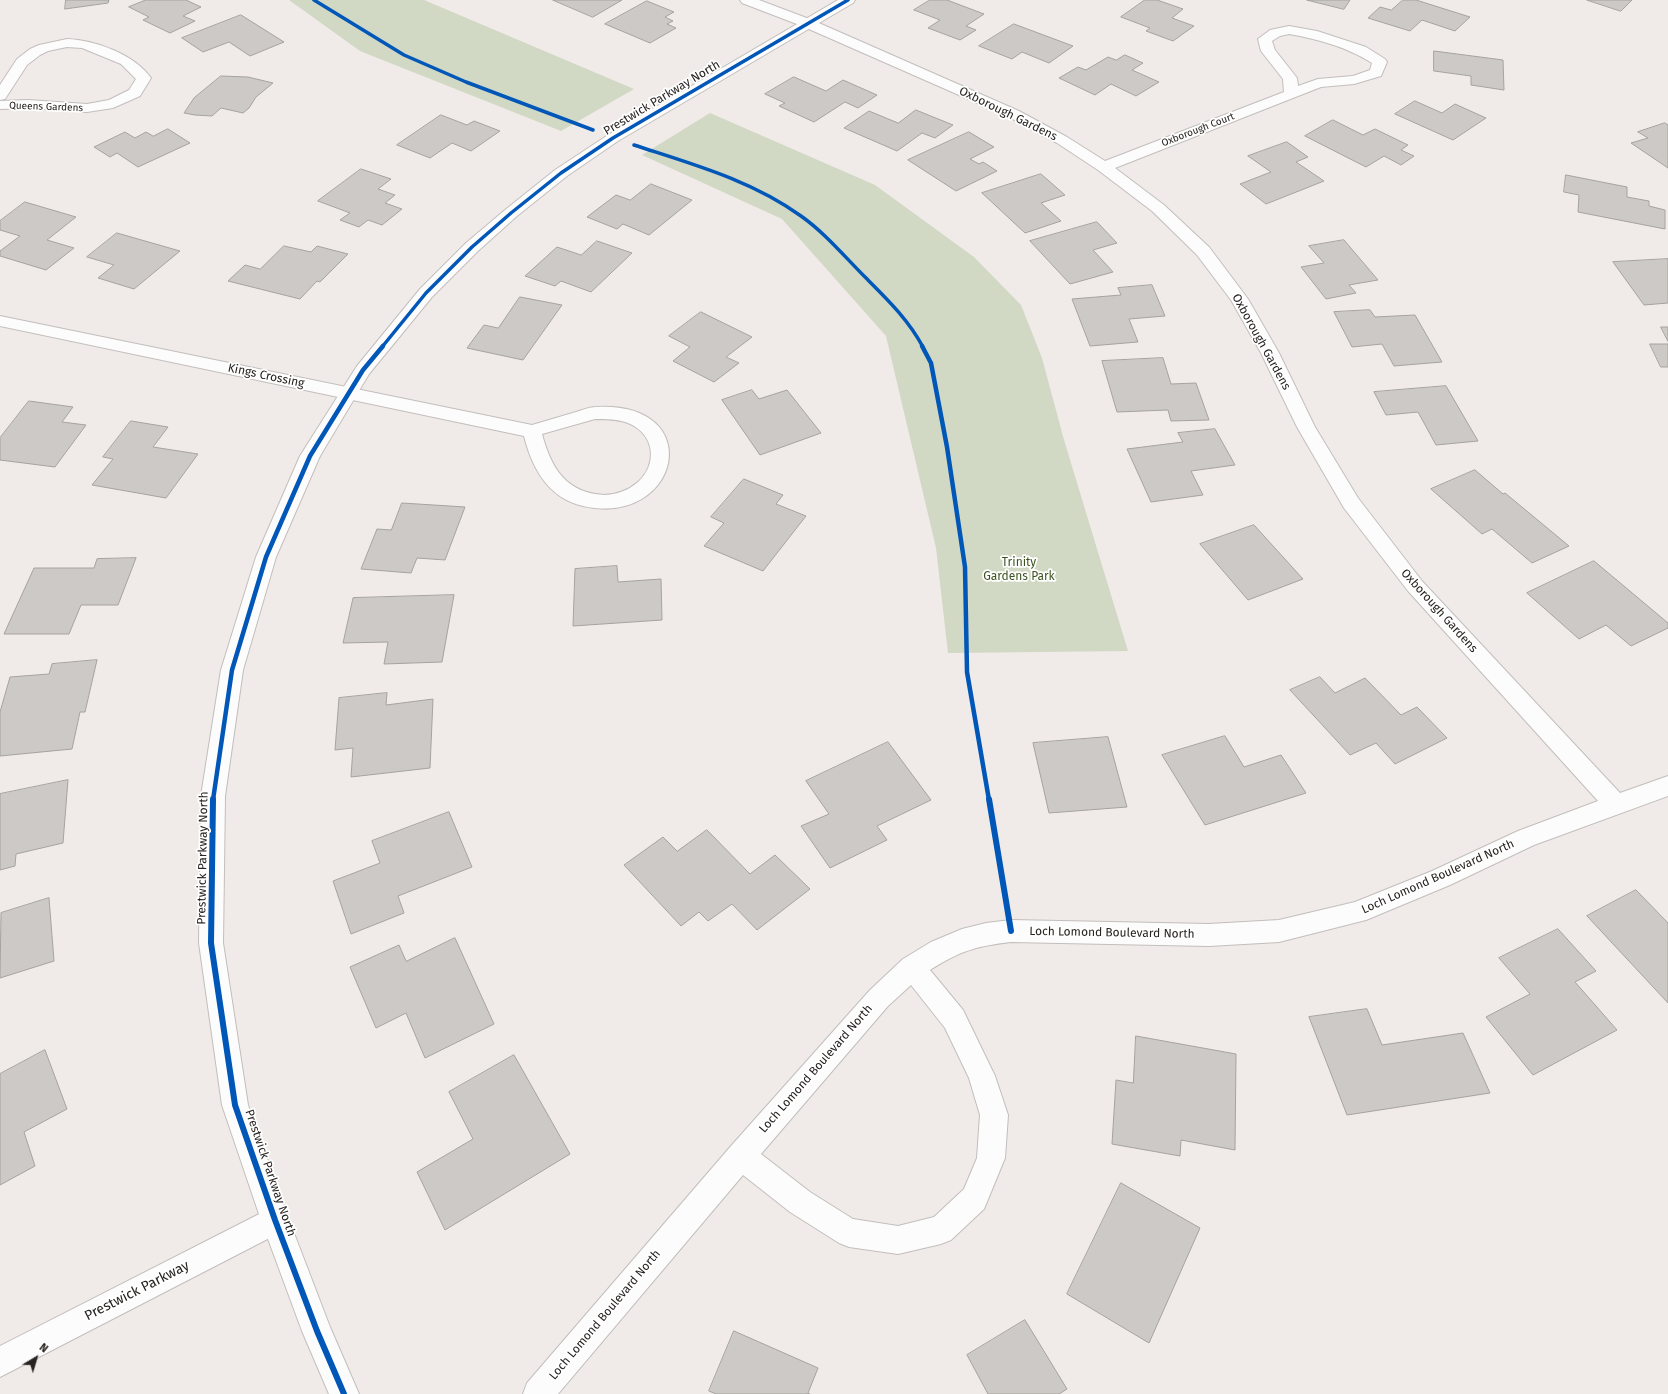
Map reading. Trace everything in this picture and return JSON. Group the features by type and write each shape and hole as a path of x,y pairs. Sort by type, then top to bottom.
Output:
{"street":[{"name":"Oxborough Gardens","path":"747,0 807,23 1014,114 1062,140 1104,167 1158,208 1203,251 1239,299 1270,353 1306,427 1351,503 1415,586 1616,804"},
{"name":"Prestwick Parkway North","path":"344,1394 317,1331 275,1220 235,1105 211,943 213,796 232,670 266,557 310,456 363,370 426,293 472,247 510,213 561,173 613,138 848,0"},
{"name":"Oxborough Court","path":"1104,167 1292,94 1318,83 1354,80 1376,73 1380,62 1361,50 1312,34 1289,30 1275,33 1265,39 1268,51 1290,78 1292,94"},
{"name":"Queens Gardens","path":"0,96 22,62 35,52 44,48 66,43 84,44 126,61 144,78 135,93 113,104 87,108 28,104 0,105"},
{"name":"Kings Crossing","path":"0,321 532,431 595,413 615,413 634,417 648,425 658,437 660,464 653,478 640,491 621,500 598,502 574,497 559,486 545,468 536,448 532,431"},
{"name":"Loch Lomond Boulevard North","path":"538,1394 878,998 912,967 940,950 962,940 986,934 1011,931 1209,935 1279,931 1357,912 1441,878 1526,838 1668,786"},
{"path":"741,1156 800,1202 849,1233 898,1240 942,1230 974,1199 991,1158 994,1115 982,1076 954,1019 912,967"},
{"name":"Prestwick Parkway","path":"0,1362 275,1220"}],"green space":[{"path":"289,0 424,0 634,89 561,131 360,51"},
{"name":"Trinity Gardens Park","path":"710,113 875,185 974,257 1021,305 1042,358 1064,440 1128,651 948,653 936,548 886,336 782,219 642,155"}],"building":[{"path":"66,0 109,0 108,3 65,9"},
{"path":"146,0 186,0 201,7 183,16 195,21 170,33 143,20 149,17 129,7"},
{"path":"553,0 622,0 593,17"},
{"path":"930,0 947,0 984,14 966,26 976,30 960,40 928,28 940,20 914,10"},
{"path":"1145,0 1157,0 1183,9 1172,18 1194,26 1173,41 1146,31 1150,28 1121,17"},
{"path":"1307,0 1350,0 1344,9"},
{"path":"1403,0 1416,0 1470,17 1455,31 1422,20 1410,31 1368,18 1380,7 1391,10"},
{"path":"1587,0 1632,0 1621,11"},
{"path":"647,1 674,12 665,17 673,21 667,24 676,28 650,43 605,24"},
{"path":"241,15 284,42 250,56 229,42 203,52 182,38"},
{"path":"1014,24 1073,46 1049,63 1022,52 1012,59 979,46"},
{"path":"1434,51 1503,60 1504,90 1471,85 1471,76 1434,71"},
{"path":"1125,55 1143,63 1132,70 1159,82 1136,96 1111,84 1095,95 1059,78 1078,67 1086,70 1108,57 1116,60"},
{"path":"221,76 248,77 273,83 256,97 249,108 243,113 221,108 212,116 184,113 194,98"},
{"path":"794,77 826,91 843,80 877,95 858,108 845,102 814,122 779,106 785,103 765,94"},
{"path":"1415,101 1442,113 1455,104 1486,118 1453,140 1395,114"},
{"path":"916,110 953,125 935,138 922,133 897,151 844,128 869,111 898,123"},
{"path":"441,115 467,125 474,121 500,131 471,151 452,143 430,158 397,145"},
{"path":"1333,120 1363,135 1375,129 1408,145 1401,150 1414,156 1401,165 1384,156 1366,167 1305,136"},
{"path":"1665,123 1668,125 1668,168 1631,143 1648,138 1638,132"},
{"path":"168,129 190,143 138,167 117,153 110,157 94,147 125,132 135,138 146,132 153,136"},
{"path":"969,132 994,147 970,159 979,164 983,162 997,171 956,191 908,160"},
{"path":"1287,142 1308,157 1296,162 1324,181 1266,204 1240,184 1271,172 1248,156"},
{"path":"361,169 391,179 378,189 395,195 385,203 402,209 382,225 368,220 359,227 340,220 350,213 318,201"},
{"path":"1041,174 1065,195 1041,203 1061,221 1025,233 982,193"},
{"path":"1566,175 1627,187 1627,197 1649,201 1649,206 1665,210 1665,229 1578,212 1579,195 1564,192"},
{"path":"651,184 692,200 649,235 623,224 617,229 587,217 616,195 630,200"},
{"path":"25,202 76,217 47,240 74,248 46,270 0,256 0,251 20,236 0,230 0,221"},
{"path":"1097,222 1117,243 1093,250 1113,272 1070,284 1030,241"},
{"path":"117,233 180,251 134,289 98,278 114,265 87,257"},
{"path":"1344,240 1378,280 1349,285 1356,293 1326,299 1301,267 1324,263 1309,246"},
{"path":"597,241 632,253 591,292 561,281 555,286 525,276 557,247 581,255"},
{"path":"284,246 311,252 317,246 348,254 320,282 317,281 300,299 228,281 245,265 260,269"},
{"path":"1668,259 1668,303 1644,305 1613,262"},
{"path":"1152,285 1165,316 1129,319 1138,342 1090,346 1072,299 1121,295 1118,288"},
{"path":"520,297 562,305 523,360 467,348 484,325 498,328"},
{"path":"1370,310 1375,317 1415,315 1442,362 1394,366 1382,344 1352,347 1334,312"},
{"path":"701,312 752,337 726,357 739,363 714,382 673,361 690,347 669,336"},
{"path":"1661,327 1668,327 1668,341"},
{"path":"1650,344 1668,344 1668,367 1661,367"},
{"path":"1163,358 1171,384 1196,383 1209,420 1171,421 1168,410 1117,412 1102,361"},
{"path":"1446,386 1478,441 1436,445 1418,412 1386,415 1374,392"},
{"path":"752,390 759,399 787,390 821,433 760,455 722,400"},
{"path":"29,401 73,407 62,422 86,425 55,467 0,460 0,438"},
{"path":"131,421 168,427 153,447 198,454 166,498 92,485 113,459 103,457"},
{"path":"1215,429 1235,465 1191,471 1203,495 1151,502 1127,449 1183,442 1178,433"},
{"path":"1475,470 1569,546 1532,563 1492,529 1482,534 1431,489"},
{"path":"744,479 783,495 776,504 806,516 763,571 704,546 724,523 711,517"},
{"path":"402,503 465,507 445,560 417,558 411,573 361,569 377,529 391,530"},
{"path":"1254,525 1303,579 1248,600 1200,544"},
{"path":"136,558 118,605 81,605 69,634 4,634 34,568 94,568 97,559"},
{"path":"1594,561 1668,623 1668,628 1631,646 1606,625 1579,639 1527,593"},
{"path":"617,566 618,582 661,579 662,620 573,626 575,569"},
{"path":"454,595 442,662 384,664 388,642 343,643 353,598"},
{"path":"97,660 85,712 80,712 72,749 0,756 0,712 10,677 49,674 52,664"},
{"path":"1320,677 1335,693 1365,678 1401,715 1417,707 1447,738 1395,764 1376,743 1350,755 1290,690"},
{"path":"387,693 386,705 433,699 430,768 351,777 353,748 335,750 339,698"},
{"path":"1225,736 1244,767 1281,755 1306,793 1205,825 1162,755"},
{"path":"1108,737 1127,807 1049,813 1033,743"},
{"path":"888,742 931,800 877,826 887,840 830,868 801,826 829,814 806,781"},
{"path":"68,780 63,843 16,854 15,866 0,870 0,794"},
{"path":"449,812 472,867 398,896 404,913 351,934 333,881 380,863 372,841"},
{"path":"707,830 750,874 775,855 810,889 757,930 732,904 708,921 699,912 681,926 624,865 663,837 677,851"},
{"path":"1636,890 1668,923 1668,1003 1587,916"},
{"path":"49,898 54,961 0,978 1,913"},
{"path":"1558,929 1596,971 1575,982 1617,1030 1533,1075 1486,1017 1530,994 1499,958"},
{"path":"455,938 494,1024 425,1058 406,1013 376,1028 350,967 399,945 406,961"},
{"path":"1367,1009 1382,1045 1463,1033 1490,1093 1347,1115 1309,1017"},
{"path":"1136,1036 1236,1054 1235,1150 1181,1140 1180,1156 1112,1144 1116,1080 1133,1083"},
{"path":"45,1050 67,1109 24,1132 35,1166 0,1185 0,1074"},
{"path":"514,1055 570,1154 445,1230 417,1172 473,1139 449,1092"},
{"path":"1121,1183 1200,1228 1149,1343 1067,1294"},
{"path":"1025,1320 1067,1389 1059,1394 988,1394 967,1355"},
{"path":"734,1331 818,1368 808,1393 810,1394 716,1394 709,1391"}],"cycle path":[{"path":"314,0 404,55 466,82 593,130"},
{"path":"344,1394 317,1331 275,1220 235,1105 211,943 213,796 232,670 266,557 310,456 363,370 426,293 472,247 511,213 561,173 613,138 848,0"},
{"path":"634,145 699,166 742,182 783,203 802,216 827,237 897,309 914,331 931,363 947,447 965,567 967,672 1011,931"}]}
